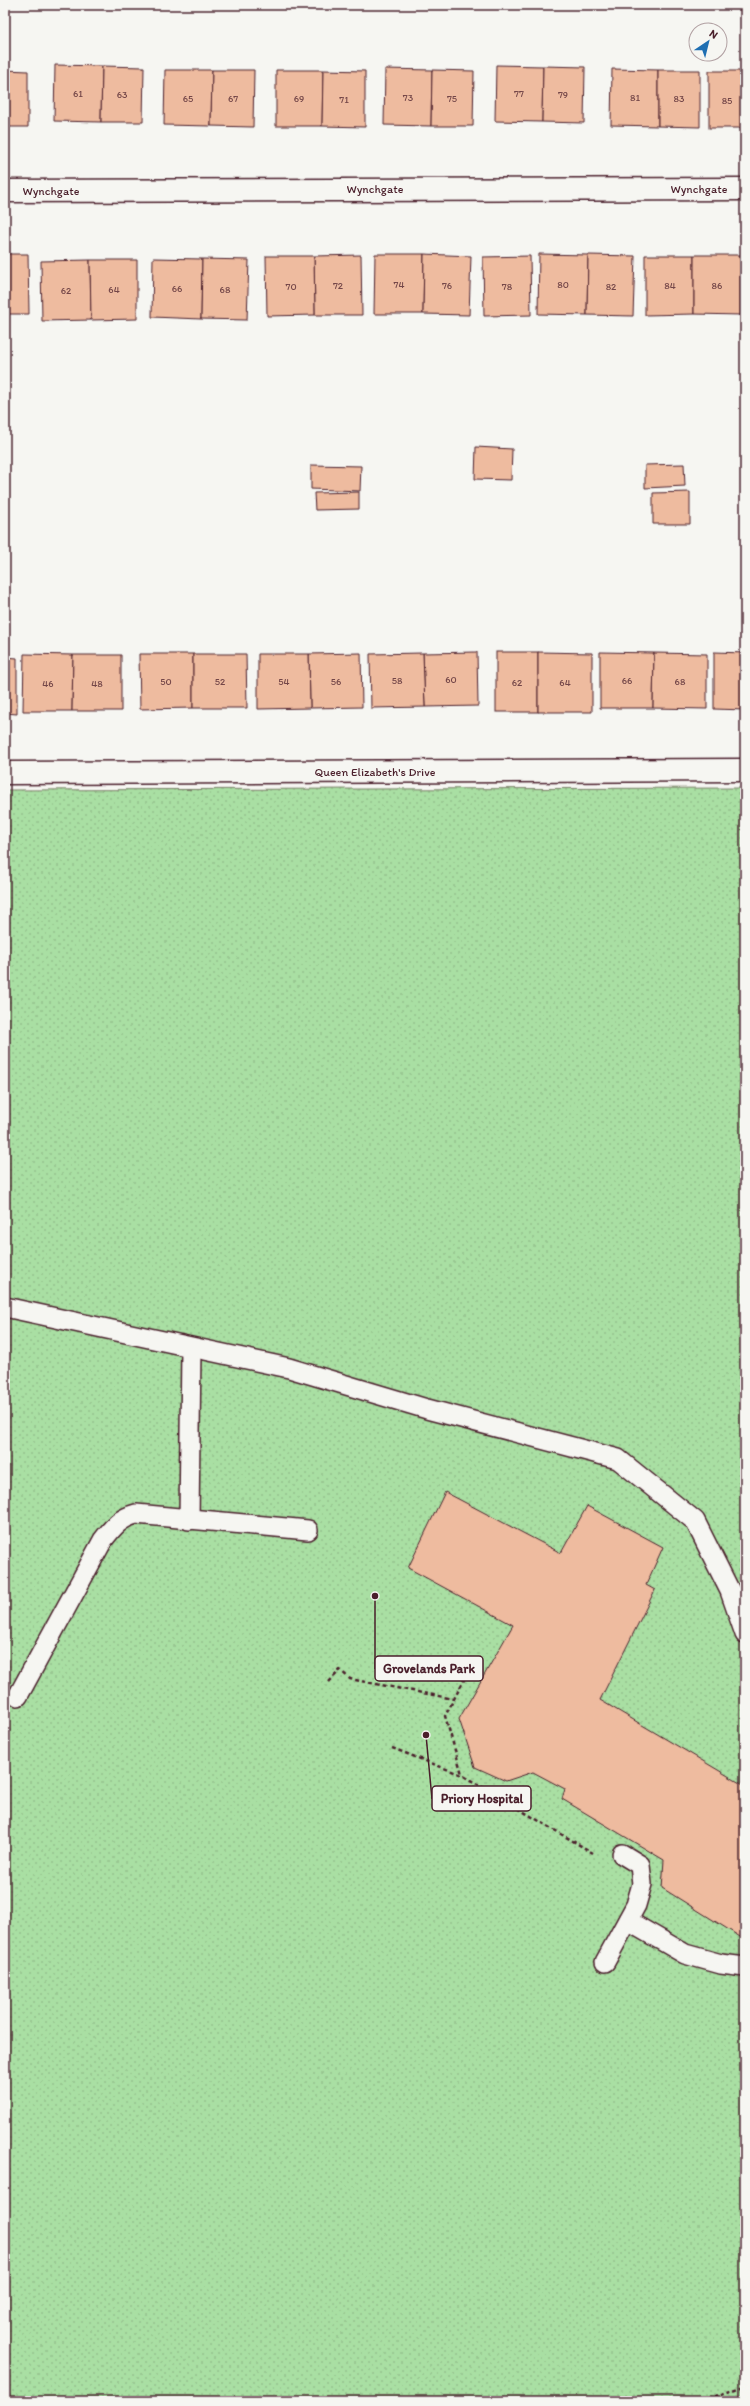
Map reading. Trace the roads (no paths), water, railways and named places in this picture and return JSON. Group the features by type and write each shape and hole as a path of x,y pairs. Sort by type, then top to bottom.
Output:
{"street":[{"name":"Wynchgate","path":"5,191 745,189"},
{"name":"Queen Elizabeth's Drive","path":"5,773 745,770"}],"lane":[{"path":"5,1306 191,1348 289,1368 426,1409 618,1459 695,1521 730,1590 745,1634"},
{"path":"189,1520 191,1348"},
{"path":"18,1696 103,1540 114,1525 127,1517 136,1514 308,1530"},
{"path":"605,1962 636,1905 642,1884 640,1865 622,1854"},
{"path":"628,1921 685,1954 721,1964 745,1967"}],"place":[{"name":"Grovelands Park","path":"375,1596"},
{"name":"Priory Hospital","path":"426,1735"}]}
